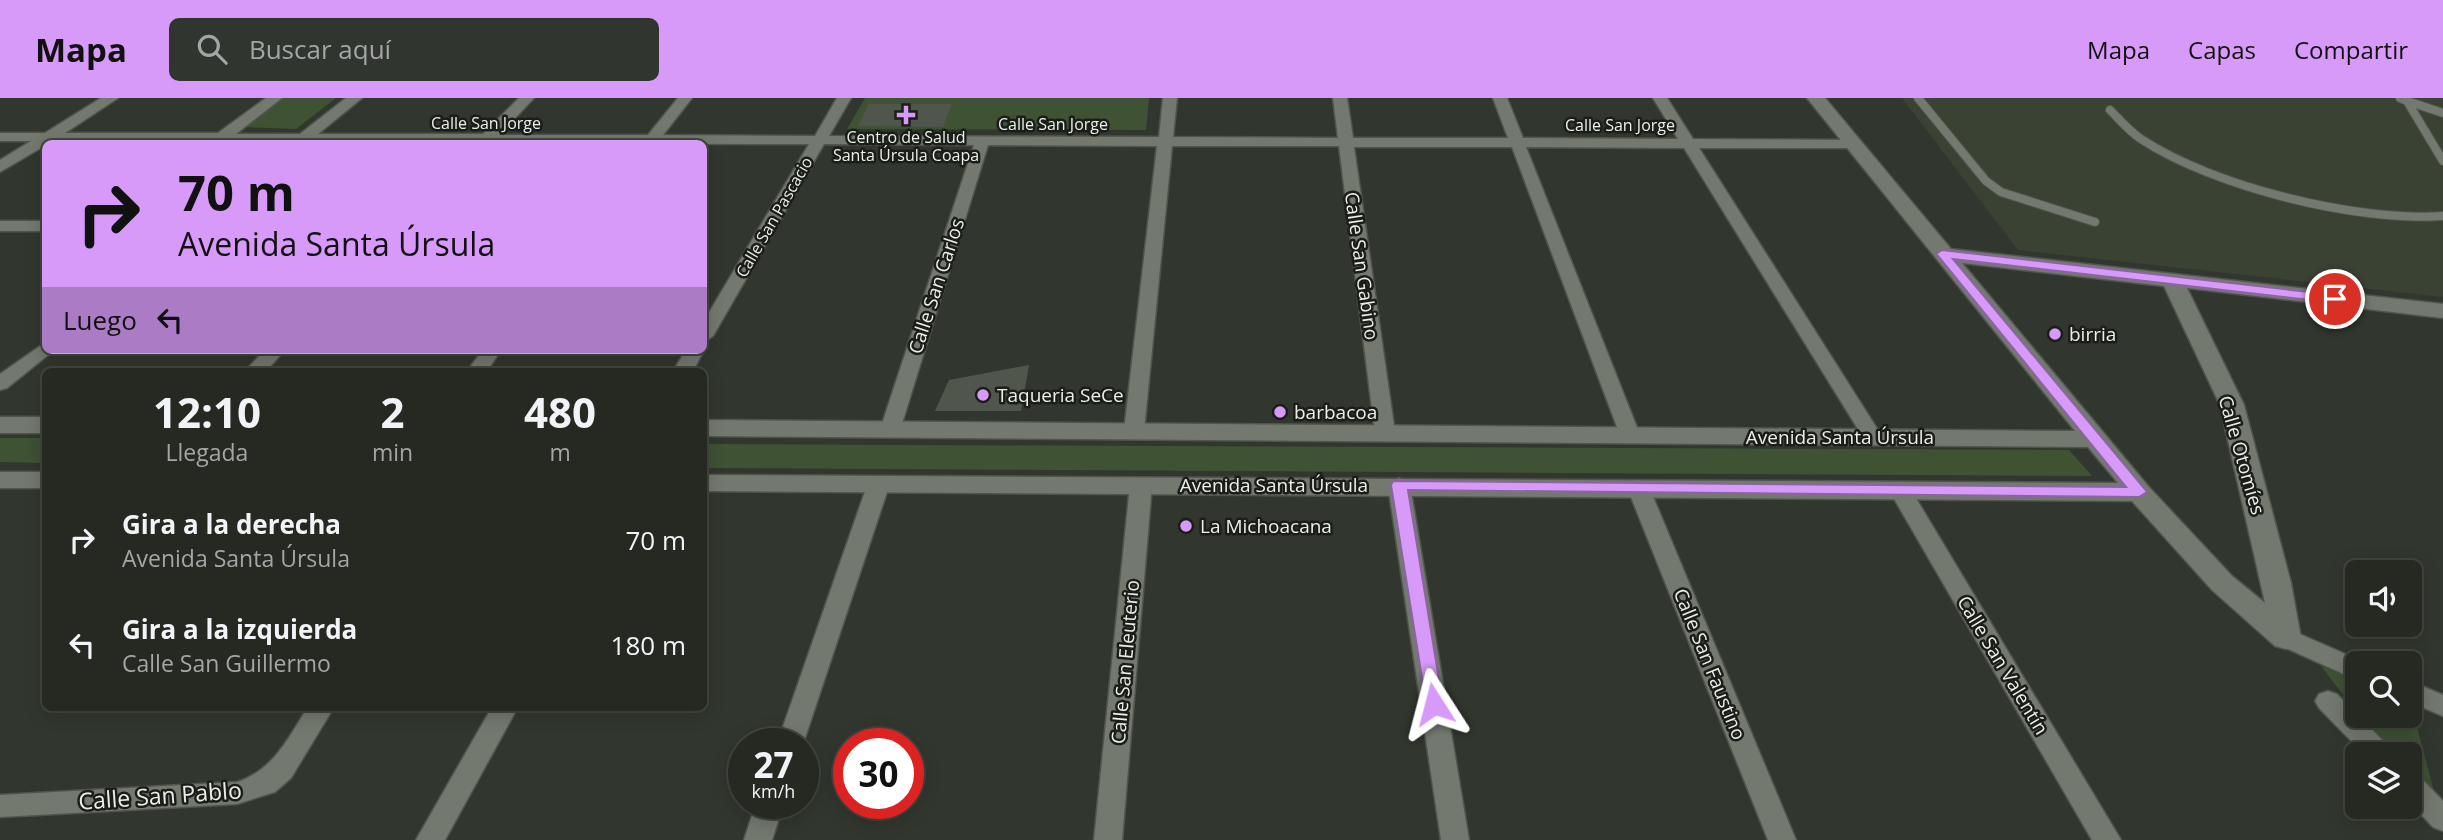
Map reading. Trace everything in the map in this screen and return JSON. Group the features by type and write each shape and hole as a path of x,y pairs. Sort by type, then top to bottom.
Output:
{"street":[{"path":"44,140 111,98"},
{"path":"218,139 275,98"},
{"path":"301,140 355,98"},
{"path":"485,140 527,98"},
{"path":"650,140 685,98"},
{"name":"Calle San Pascacio","path":"707,331 844,98"},
{"path":"1133,431 1170,98"},
{"name":"Calle San Gabino","path":"1340,98 1385,433"},
{"path":"1500,98 1630,435"},
{"path":"1660,98 1873,438"},
{"path":"1816,98 2094,439 2222,583 2286,638 2345,664"},
{"name":"Calle San Jorge","path":"0,137 259,140"},
{"path":"0,167 42,141"},
{"name":"Calle San Jorge","path":"707,142 1854,144"},
{"name":"Calle San Carlos","path":"890,430 982,142"},
{"path":"0,226 42,226"},
{"path":"1942,254 2443,311"},
{"name":"Calle Otomíes","path":"2174,281 2232,405 2276,583 2286,638"},
{"path":"0,384 42,351"},
{"path":"259,368 272,354"},
{"path":"0,425 42,425"},
{"name":"Avenida Santa Úrsula","path":"707,428 2094,439"},
{"path":"0,480 42,480"},
{"name":"Avenida Santa Úrsula","path":"707,483 1399,485 2139,492"},
{"path":"795,728 879,483"},
{"name":"Calle San Eleuterio","path":"1108,840 1142,485"},
{"path":"1399,485 1455,840"},
{"name":"Calle San Faustino","path":"1638,487 1782,840"},
{"name":"Calle San Valentín","path":"1900,490 2107,840"},
{"path":"2422,696 2443,706"},
{"path":"2328,701 2368,742"},
{"name":"Calle San Pablo","path":"0,806 237,793 265,784 282,770 319,711"},
{"path":"430,840 503,711"},
{"path":"2422,797 2443,818"},
{"path":"758,840 765,819"}],"lane":[{"path":"1918,98 1994,187 2019,200 2095,222"},
{"path":"2404,100 2443,110"},
{"path":"2404,100 2443,161"},
{"path":"2110,110 2142,139 2199,169 2272,193 2398,218 2427,220 2443,216"}],"shaded area":[{"path":"1902,98 2443,98 2443,297 2018,250"}],"green space":[{"path":"281,98 336,98 296,129 241,127"},
{"path":"865,98 1149,98 1146,130 847,129"},
{"path":"0,438 42,438 42,463 0,462"},
{"path":"707,444 2069,450 2092,476 707,468"},
{"path":"2321,666 2345,675 2345,697"},
{"path":"2372,728 2417,728 2421,742 2385,742"},
{"path":"2422,746 2434,792 2422,780"}],"building":[{"name":"Centro de Salud Santa Úrsula Coapa","path":"869,104 952,104 943,127 858,126"},
{"name":"Taqueria SeCe","path":"1029,365 1021,411 935,411 949,380"}],"place":[{"name":"Centro de Salud Santa Úrsula Coapa","path":"906,115"},
{"name":"birria","path":"2055,334"},
{"name":"Taqueria SeCe","path":"983,395"},
{"name":"barbacoa","path":"1280,412"},
{"name":"La Michoacana","path":"1186,526"}],"route":[{"path":"1434,704 1399,485 2139,492 1942,254 2335,299"}]}
